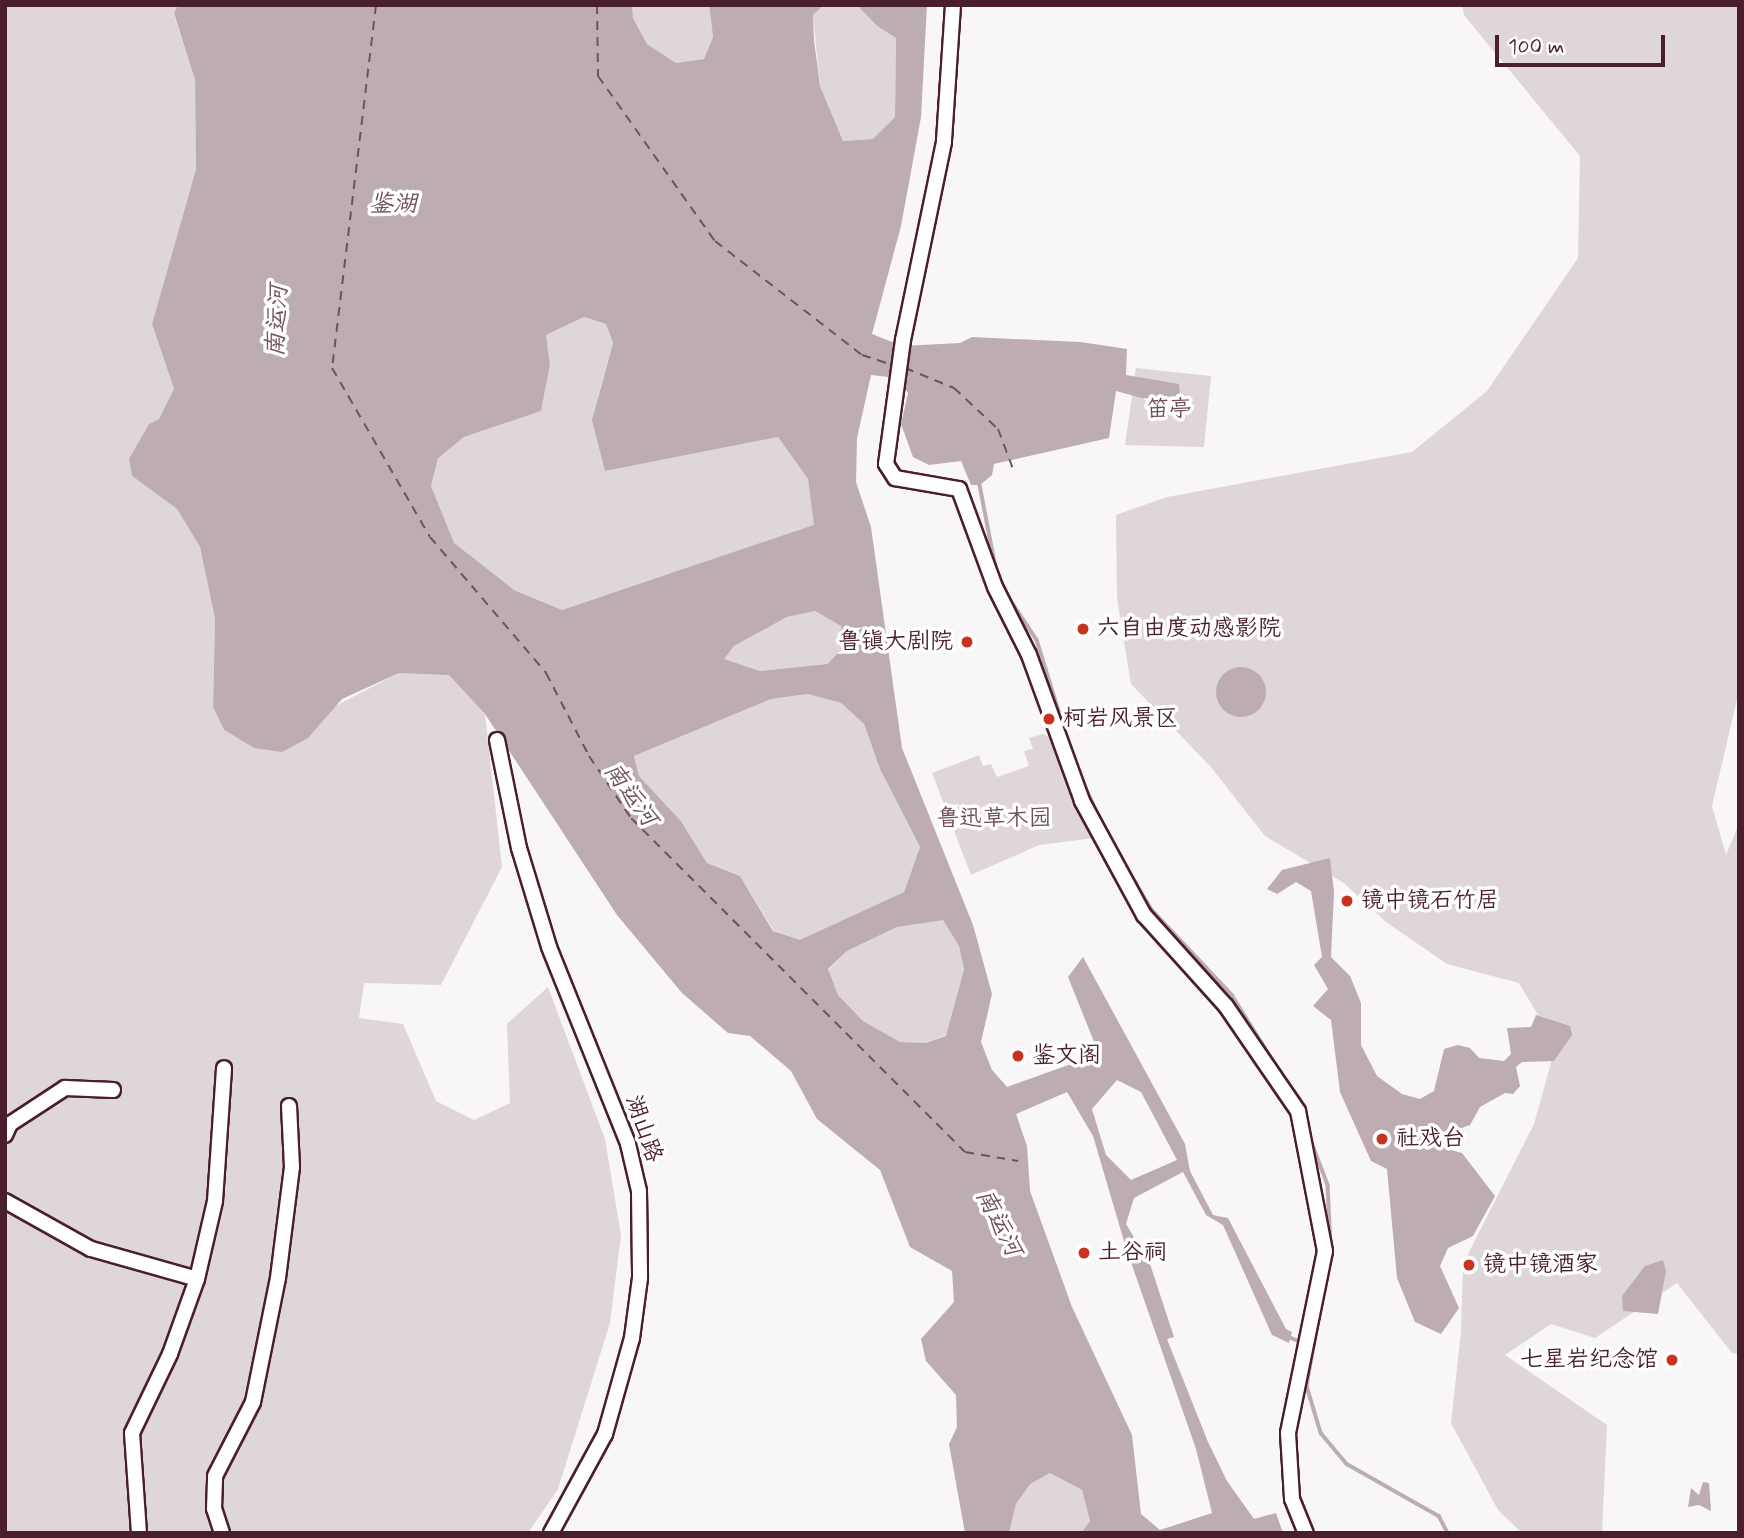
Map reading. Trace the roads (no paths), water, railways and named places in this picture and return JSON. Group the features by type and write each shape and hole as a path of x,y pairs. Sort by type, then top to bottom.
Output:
{"street":[{"path":"953,5 944,142 903,340 886,464 895,478 959,489 995,587 1029,655 1082,801 1138,903 1226,1006 1298,1111 1325,1251 1303,1345 1288,1433 1292,1499 1306,1533"},
{"name":"湖山路","path":"497,740 519,848 549,947 628,1144 640,1203 640,1278 632,1338 605,1434 551,1533"},
{"path":"139,1533 132,1433 170,1354 197,1279 215,1201 224,1068"},
{"path":"5,1135 10,1124 65,1088 113,1090"},
{"path":"222,1533 214,1509 215,1476 253,1402 278,1278 292,1167 289,1106"},
{"path":"5,1201 92,1249 197,1279"}],"water":[{"name":"鉴湖","path":"178,5 632,5 633,18 647,44 676,63 704,59 713,37 709,5 824,5 813,15 820,86 843,141 873,139 895,117 896,38 877,26 857,5 927,5 921,117 901,226 872,334 902,346 960,343 972,337 1080,342 1127,349 1126,375 1179,384 1180,397 1160,403 1116,391 1109,438 994,464 992,475 980,485 971,485 961,461 929,465 913,457 901,424 908,393 897,378 871,375 857,438 856,482 871,527 902,748 973,925 992,994 981,1042 992,1070 1007,1087 1099,1054 1068,977 1083,957 1185,1144 1190,1171 1213,1215 1228,1218 1286,1329 1292,1332 1289,1343 1272,1335 1223,1225 1206,1215 1183,1172 1134,1198 1126,1224 1150,1264 1174,1337 1167,1339 1208,1442 1227,1481 1254,1519 1276,1513 1283,1533 1081,1533 1090,1521 1082,1490 1050,1473 1030,1484 1016,1504 1009,1533 965,1533 949,1444 957,1427 956,1395 926,1361 921,1339 954,1302 952,1271 910,1247 880,1170 817,1119 791,1071 750,1036 728,1033 682,993 617,915 485,714 449,675 399,673 342,699 308,738 282,752 254,748 224,730 213,707 215,619 200,547 177,509 132,476 129,459 149,424 159,419 174,389 152,324 196,169 195,80 174,13","holes":["584,317 606,324 613,343 592,420 605,471 778,437 808,479 814,525 562,610 514,590 454,543 431,486 438,458 464,437 541,411 550,365 546,335","815,611 841,626 843,648 827,664 760,671 724,659 734,646 787,617","808,694 841,703 864,724 880,769 920,847 904,892 800,940 773,931 740,876 707,863 681,821 639,776 634,756 771,699","943,920 959,946 964,969 946,1036 926,1043 900,1042 863,1021 838,995 828,969 847,951 897,927","1117,1080 1141,1092 1177,1160 1131,1180 1106,1155 1092,1109","1067,1092 1093,1136 1126,1248 1196,1449 1212,1513 1160,1530 1141,1514 1132,1435 1072,1307 1030,1191 1027,1146 1016,1114"]},
{"path":"1241,667 1259,674 1266,692 1259,710 1241,717 1223,710 1216,692 1223,674"},
{"path":"1330,858 1334,892 1331,957 1350,976 1361,1003 1361,1045 1377,1076 1402,1094 1420,1099 1434,1091 1444,1049 1458,1045 1470,1048 1479,1058 1504,1061 1511,1054 1507,1028 1531,1027 1536,1015 1570,1026 1572,1035 1554,1061 1522,1062 1516,1067 1520,1086 1513,1094 1505,1093 1480,1107 1470,1125 1442,1135 1451,1150 1462,1153 1495,1196 1473,1236 1448,1248 1440,1266 1459,1308 1441,1334 1415,1322 1397,1278 1387,1169 1371,1161 1340,1092 1331,1020 1313,1006 1328,989 1314,965 1322,957 1311,891 1296,882 1277,894 1267,889 1282,870"},
{"path":"1663,1260 1666,1271 1658,1314 1623,1311 1622,1296 1645,1266"},
{"path":"1703,1482 1709,1483 1711,1511 1699,1505 1688,1507 1691,1488 1699,1495"}],"waterway":[{"path":"980,485 997,573"},
{"path":"1004,590 1037,640 1073,756"},
{"path":"1079,773 1102,823"},
{"path":"1122,860 1152,910 1232,995 1295,1096"},
{"path":"1308,1132 1328,1185 1331,1247"},
{"path":"1323,1296 1307,1386 1321,1433 1347,1464 1439,1516 1448,1533"},
{"path":"1287,1336 1303,1343"}],"place":[{"name":"六自由度动感影院","path":"1083,629"},
{"name":"鲁镇大剧院","path":"967,642"},
{"name":"柯岩风景区","path":"1049,719"},
{"name":"镜中镜石竹居","path":"1347,901"},
{"name":"鉴文阁","path":"1018,1056"},
{"name":"社戏台","path":"1382,1139"},
{"name":"土谷祠","path":"1084,1253"},
{"name":"镜中镜酒家","path":"1469,1265"},
{"name":"七星岩纪念馆","path":"1672,1360"}],"water label":[{"name":"南运河","path":"278,321"},
{"name":"南运河","path":"630,795"},
{"name":"南运河","path":"998,1223"}],"park label":[{"name":"笛亭","path":"1169,410"},
{"name":"鲁迅草木园","path":"994,819"}]}
